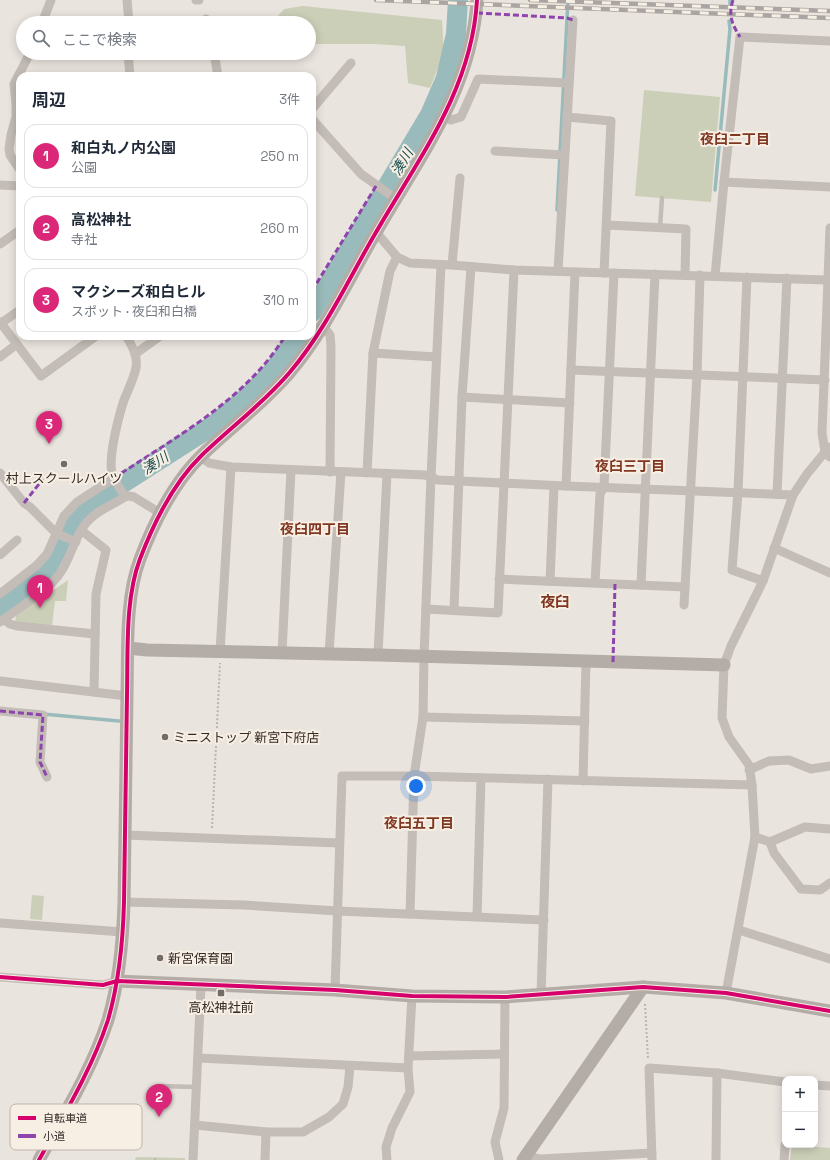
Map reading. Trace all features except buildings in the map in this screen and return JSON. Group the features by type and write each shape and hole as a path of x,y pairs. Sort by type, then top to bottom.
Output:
{"street":[{"path":"45,16 51,0"},
{"path":"126,0 127,16"},
{"path":"316,338 444,117 468,58 477,13 477,0"},
{"path":"558,271 573,20"},
{"path":"715,276 740,37 830,41"},
{"path":"20,72 26,60"},
{"path":"129,60 130,72"},
{"path":"215,60 217,72"},
{"path":"316,104 351,63"},
{"path":"16,80 14,84 16,98"},
{"path":"444,117 452,120 461,117 478,80 568,84"},
{"path":"567,117 611,121 607,225 609,273 609,372 604,487 600,494 595,583"},
{"path":"16,119 9,149 10,155 16,164"},
{"path":"316,123 361,174 396,199"},
{"path":"495,151 564,155"},
{"path":"452,265 460,178"},
{"path":"724,182 830,187"},
{"path":"0,185 16,186"},
{"path":"607,225 686,229 685,275"},
{"path":"726,993 739,930 755,837 752,785 749,765 729,736 722,718 724,665 731,646 764,580 793,495 807,474 828,452 822,433 830,228"},
{"path":"376,232 397,257 410,263 514,270 827,280"},
{"path":"0,244 16,233"},
{"path":"367,473 373,353 390,271 397,257"},
{"path":"410,914 414,776 424,717 424,656 441,265"},
{"path":"454,610 462,397 471,267"},
{"path":"426,609 498,613 514,270"},
{"path":"566,486 575,272"},
{"path":"641,585 655,274"},
{"path":"684,605 700,275"},
{"path":"747,277 738,492 732,570 764,580"},
{"path":"777,494 787,278"},
{"path":"16,312 0,322 41,376 90,340"},
{"path":"324,326 330,335 331,346 330,472"},
{"path":"124,495 111,471 113,441 123,401 136,368 135,354 128,340"},
{"path":"135,354 154,340"},
{"path":"70,1104 94,1058 108,1020 117,981 123,932 130,596 139,560 160,513 181,479 201,457 289,373 314,340"},
{"path":"0,357 17,344"},
{"path":"373,353 436,357"},
{"path":"571,370 825,380"},
{"path":"462,397 570,403"},
{"path":"201,457 209,463 231,467 425,475 438,480 554,486 646,488 793,495"},
{"path":"220,652 231,467"},
{"path":"282,653 291,470"},
{"path":"329,654 342,472"},
{"path":"0,473 24,503 30,507 56,534 76,542"},
{"path":"378,655 387,474"},
{"path":"0,594 37,565 47,554 64,516 77,502 115,479"},
{"path":"550,581 554,486"},
{"path":"95,634 17,626 2,620 57,577 67,562 86,522 124,495 134,497 160,513"},
{"path":"81,530 106,550 96,594 94,692"},
{"path":"0,555 17,540"},
{"path":"774,548 830,574"},
{"path":"500,579 685,587"},
{"path":"128,648 147,650 424,656 724,665"},
{"path":"583,781 586,662"},
{"path":"0,681 127,696"},
{"path":"0,711 43,715 40,762 47,777"},
{"path":"424,717 584,721"},
{"path":"749,770 769,761 789,760 811,769 830,766"},
{"path":"335,990 342,776 414,776 752,785"},
{"path":"477,916 481,778"},
{"path":"541,995 548,779"},
{"path":"755,837 770,842 805,827 830,828"},
{"path":"125,835 339,843"},
{"path":"770,842 774,853 801,890 820,890 830,883"},
{"path":"124,902 244,905 338,911 544,920"},
{"path":"0,922 123,932"},
{"path":"739,930 830,958"},
{"path":"0,977 103,985 117,981 335,990 412,996 505,997 644,987 726,993 830,1011"},
{"path":"193,1160 201,985"},
{"path":"525,1158 644,987"},
{"path":"387,1160 386,1148 392,1128 410,1092 408,1068 412,996"},
{"path":"499,1160 495,1142 504,1108 505,997"},
{"path":"409,1056 504,1054"},
{"path":"198,1058 408,1068"},
{"path":"195,1125 266,1132 303,1132 329,1117 343,1104 348,1087 350,1066"},
{"path":"525,1158 540,1159 652,1156 649,1068 717,1073 782,1082"},
{"path":"716,1160 717,1073"},
{"path":"818,1085 830,1086"},
{"path":"265,1160 266,1132"},
{"path":"784,1160 785,1148"},
{"path":"40,1160 45,1150"}],"lane":[{"path":"660,227 662,198"},
{"path":"158,1086 196,1087"}],"path":[{"path":"211,839 220,652"},
{"path":"644,987 649,1068"},
{"path":"156,1105 158,1086"}],"green space":[{"path":"303,6 442,20 444,53 430,88 408,83 405,46 373,44 316,44 316,16 278,16 284,9"},
{"path":"644,90 720,97 711,202 635,196"},
{"path":"68,580 66,601 55,601 52,626 15,623 16,616"},
{"path":"32,895 44,896 42,920 30,919"},
{"path":"792,1148 830,1148 830,1160 790,1160"},
{"path":"136,1157 185,1158 185,1160 135,1160"}],"waterway":[{"name":"湊川","path":"316,305 430,115 446,78 456,34 458,0"},
{"path":"557,210 568,0"},
{"path":"730,0 730,5"},
{"path":"715,190 730,29 729,21"},
{"name":"湊川","path":"0,606 46,570 76,513 215,424 269,376 294,340"},
{"path":"43,714 119,721"}],"railway":[{"path":"376,0 830,18"},
{"path":"530,0 830,11"}],"marked path":[{"path":"733,0 731,15 735,28 740,37"},
{"path":"477,13 567,18 573,20"},
{"path":"316,284 376,186"},
{"path":"114,478 208,416 230,398 251,379 269,359 282,340"},
{"path":"24,503 43,479"},
{"path":"613,662 615,584"},
{"path":"0,711 43,715 40,762 47,777"}],"cycle path":[{"path":"316,337 425,151 454,94 465,64 473,33 477,0"},
{"path":"70,1104 86,1074 108,1020 118,976 123,932 124,902 128,625 135,574 158,517 173,490 182,478 202,455 258,405 280,383 303,356 314,340"},
{"path":"0,977 103,985 117,981 335,990 412,996 505,997 643,987 726,993 830,1011"},
{"path":"39,1160 45,1150"}],"place":[{"name":"マクシーズ和白ヒル","path":"49,444"},
{"name":"村上スクールハイツ","path":"64,464"},
{"name":"和白丸ノ内公園","path":"40,608"},
{"name":"ミニストップ 新宮下府店","path":"165,737"},
{"name":"新宮保育園","path":"160,958"},
{"name":"高松神社前","path":"221,993"},
{"name":"高松神社","path":"159,1117"}],"district":[{"name":"夜臼二丁目","path":"735,139"},
{"name":"夜臼三丁目","path":"630,466"},
{"name":"夜臼四丁目","path":"315,529"},
{"name":"夜臼","path":"555,601"},
{"name":"夜臼五丁目","path":"419,823"}]}
